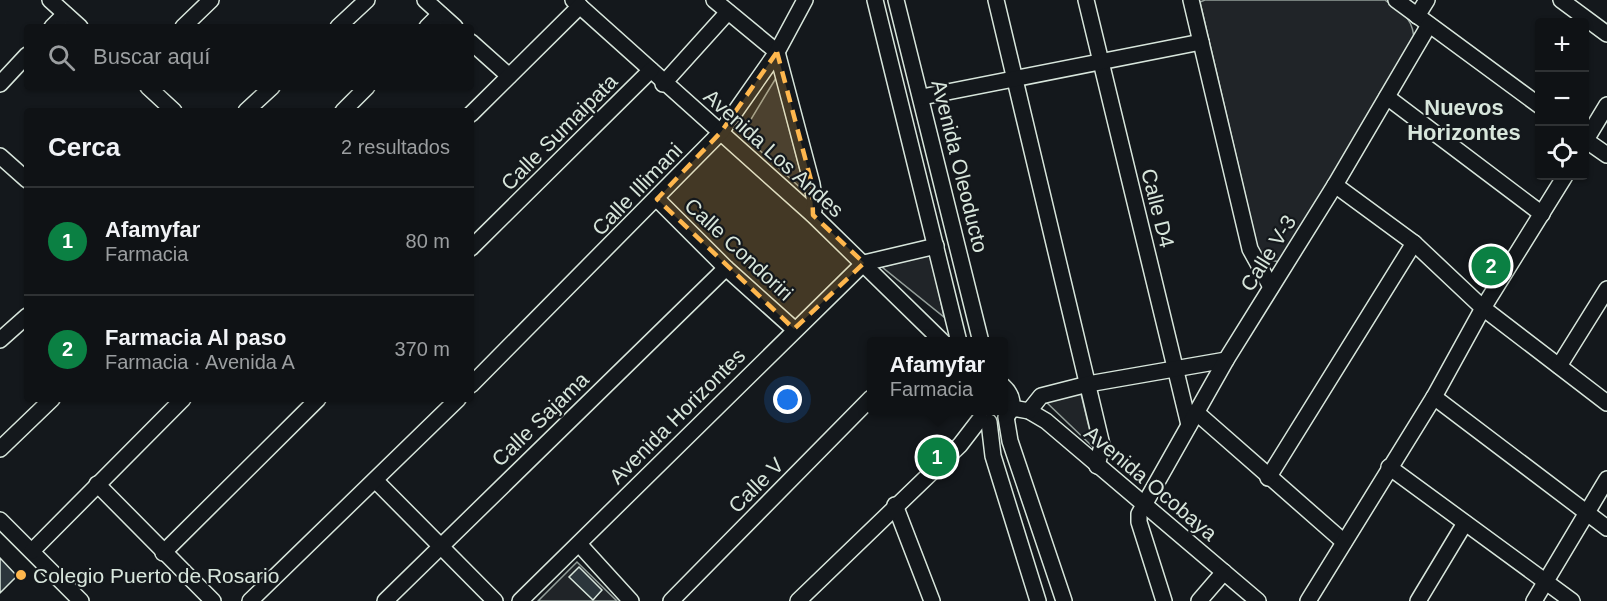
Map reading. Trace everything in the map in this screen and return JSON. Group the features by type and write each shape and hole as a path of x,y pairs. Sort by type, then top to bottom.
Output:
{"street":[{"path":"50,0 76,24"},
{"path":"186,24 211,0"},
{"path":"425,0 452,24"},
{"path":"714,0 777,52 812,184 815,204 813,215"},
{"name":"Calle Illimani","path":"474,383 721,132 777,52 805,0"},
{"name":"Avenida Oleoducto","path":"875,0 958,337"},
{"name":"Avenida Oleoducto","path":"896,0 922,97 980,337"},
{"path":"996,0 1102,445 1097,466"},
{"name":"Calle D4","path":"1086,0 1176,369 1193,419"},
{"path":"1191,0 1250,249 1271,288"},
{"path":"1396,0 1535,103"},
{"name":"Calle V-3","path":"1144,505 1226,360 1387,97 1423,21 1427,0"},
{"path":"1561,0 1607,34"},
{"path":"341,24 365,1"},
{"path":"474,111 576,3"},
{"name":"Avenida Los Andes","path":"576,3 651,70 663,84 721,132 864,262 933,337"},
{"path":"663,84 728,12"},
{"path":"55,24 64,14"},
{"path":"431,24 440,14"},
{"path":"922,97 1201,42"},
{"path":"474,45 509,76"},
{"path":"0,84 24,58"},
{"name":"Calle Sumaipata","path":"474,245 651,70"},
{"path":"151,90 171,108"},
{"path":"249,108 269,90"},
{"path":"346,108 365,90"},
{"path":"1387,97 1542,214"},
{"path":"1589,134 1607,105"},
{"path":"1589,143 1607,155"},
{"path":"0,156 24,177"},
{"path":"1308,601 1434,397 1483,308 1563,180"},
{"path":"1335,185 1414,243 1483,308 1607,403"},
{"name":"Calle Condoriri","path":"657,199 726,268 794,329"},
{"path":"1268,478 1414,243"},
{"path":"864,262 936,246"},
{"name":"Avenida Horizontes","path":"520,601 864,262"},
{"name":"Calle Sajama","path":"385,601 726,268"},
{"path":"1559,366 1607,289"},
{"path":"0,340 24,319"},
{"path":"1029,411 1041,396 1088,384 1226,360"},
{"path":"1008,392 1011,396 1010,441 1064,601"},
{"path":"1434,397 1607,528"},
{"path":"0,449 49,402"},
{"path":"32,551 180,402"},
{"path":"163,553 315,402"},
{"path":"250,601 376,481 454,402"},
{"name":"Calle V","path":"671,601 867,402"},
{"name":"Avenida Ocobaya","path":"1009,413 1029,411 1046,421 1258,601"},
{"path":"798,601 960,445 981,417"},
{"path":"981,417 1038,601"},
{"path":"1193,419 1344,542"},
{"path":"1389,467 1572,601"},
{"path":"1534,601 1607,479"},
{"path":"376,481 495,601"},
{"path":"97,484 213,601"},
{"path":"896,505 932,601"},
{"path":"1144,505 1139,514 1139,522 1164,601"},
{"path":"0,520 81,601"},
{"path":"1418,601 1465,523"},
{"path":"579,544 631,601"},
{"path":"1199,601 1224,572"}],"highlighted area":[{"path":"777,52 812,184 813,215 864,263 794,329 657,199 721,132"}],"shaded area":[{"path":"1205,0 1385,0 1403,13 1413,29 1414,45 1281,262 1269,260 1259,254 1200,2"},
{"path":"776,78 806,193 742,134"},
{"path":"931,254 944,317 882,267"},
{"path":"1081,394 1094,448 1043,399"},
{"path":"577,562 617,601 538,601"}],"building":[{"path":"0,558 17,576 0,593"},
{"path":"579,567 602,590 593,600 569,577"}],"place":[{"name":"Farmacia Al paso","path":"1491,266"},
{"name":"Afamyfar","path":"937,457"},
{"name":"Colegio Puerto de Rosario","path":"21,575"}],"district":[{"name":"Nuevos Horizontes","path":"1464,120"}]}
